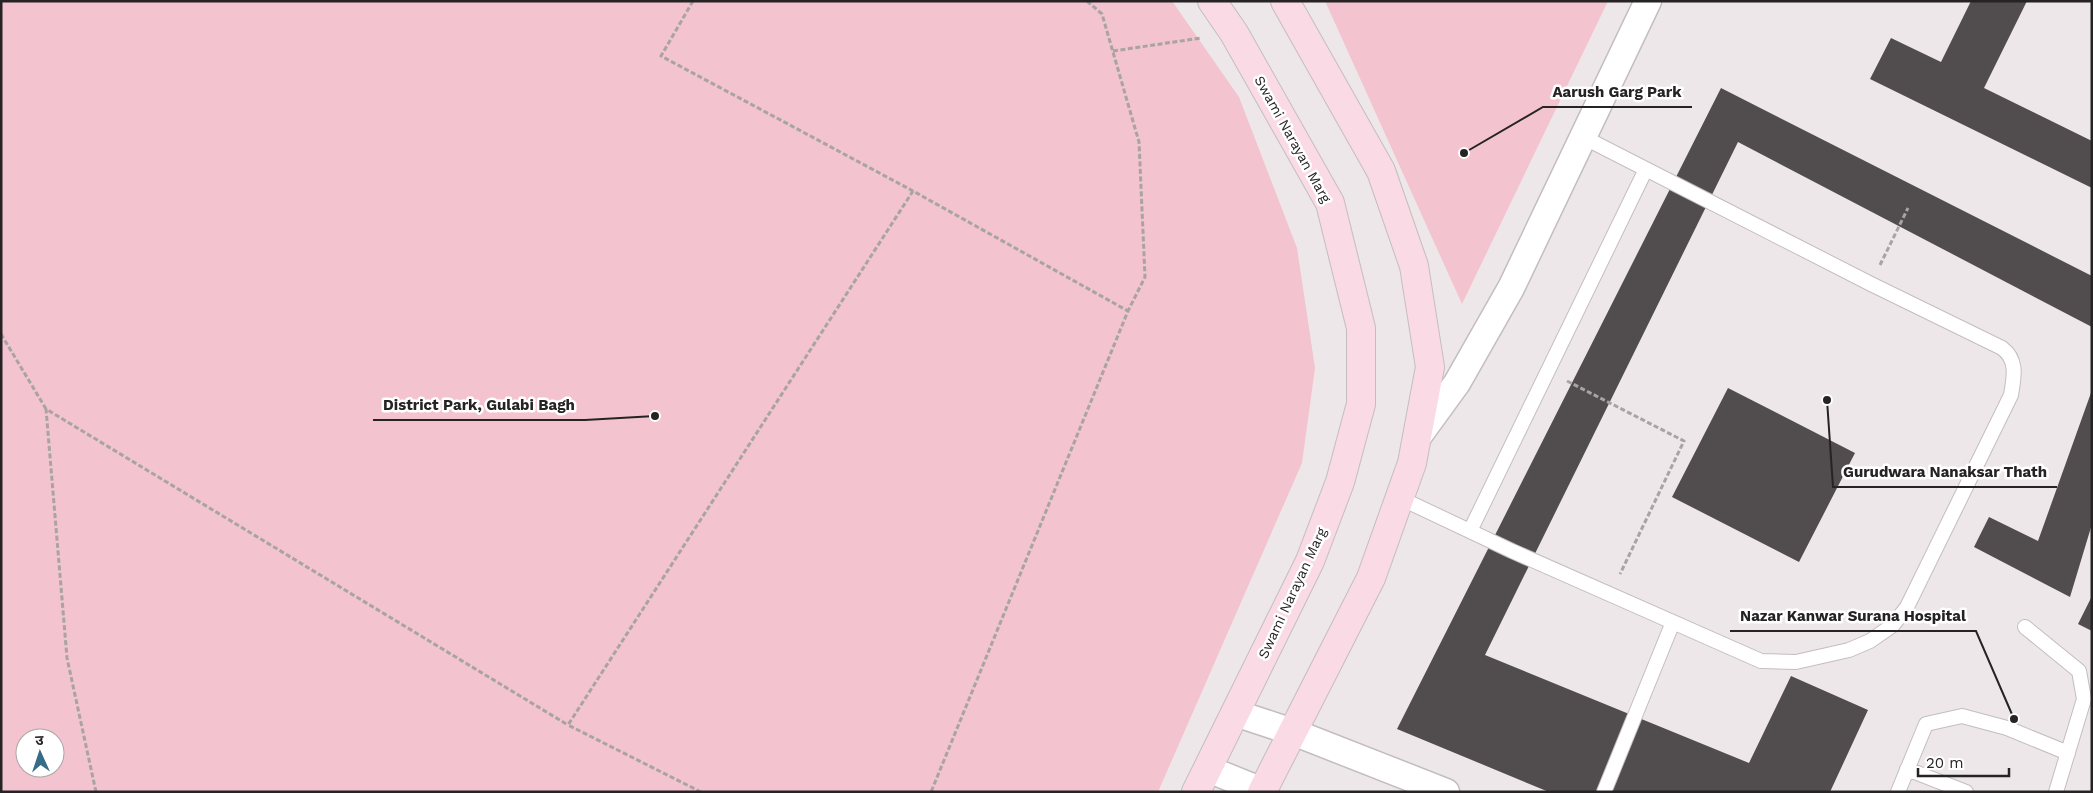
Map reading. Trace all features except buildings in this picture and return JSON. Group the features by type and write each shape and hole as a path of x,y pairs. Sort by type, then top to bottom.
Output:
{"main road":[{"name":"Swami Narayan Marg","path":"1202,780 1310,561 1340,482 1362,404 1361,328 1330,203 1234,33 1212,1"},
{"path":"1263,791 1372,578 1412,463 1430,367 1414,266 1381,171 1284,1"}],"street":[{"path":"1417,438 1456,383 1511,288 1648,1"},
{"path":"1236,713 1293,732 1446,792"},
{"path":"1202,780 1263,791"}],"lane":[{"path":"1400,498 1761,662 1796,662 1849,650 1870,641 1894,625 1907,607 2011,395 2014,366 2010,354 2002,348 1583,138"},
{"path":"1470,531 1646,169"},
{"path":"1604,792 1673,622"},
{"path":"2025,627 2079,671 2084,699 2056,792"},
{"path":"1898,792 1926,724 1962,716 2007,728 2068,753"},
{"path":"1907,769 1966,792"}],"path":[{"path":"693,1 661,56 913,191 1128,311"},
{"path":"931,792 1128,311 1145,276 1139,142 1102,14 1087,1"},
{"path":"1113,51 1234,33"},
{"path":"568,726 913,191"},
{"path":"1871,284 1908,208"},
{"path":"1,334 46,409 67,658 96,792"},
{"path":"1548,372 1684,441 1610,594"},
{"path":"46,409 568,726 701,792"}],"shaded area":[{"path":"1,1 1172,1 1239,97 1297,248 1315,368 1302,463 1158,792 1,792"},
{"path":"1325,1 1608,1 1462,304"}],"place":[{"name":"Aarush Garg Park","path":"1464,153"},
{"name":"Gurudwara Nanaksar Thath","path":"1827,400"},
{"name":"District Park, Gulabi Bagh","path":"655,416"},
{"name":"Nazar Kanwar Surana Hospital","path":"2014,719"}]}
